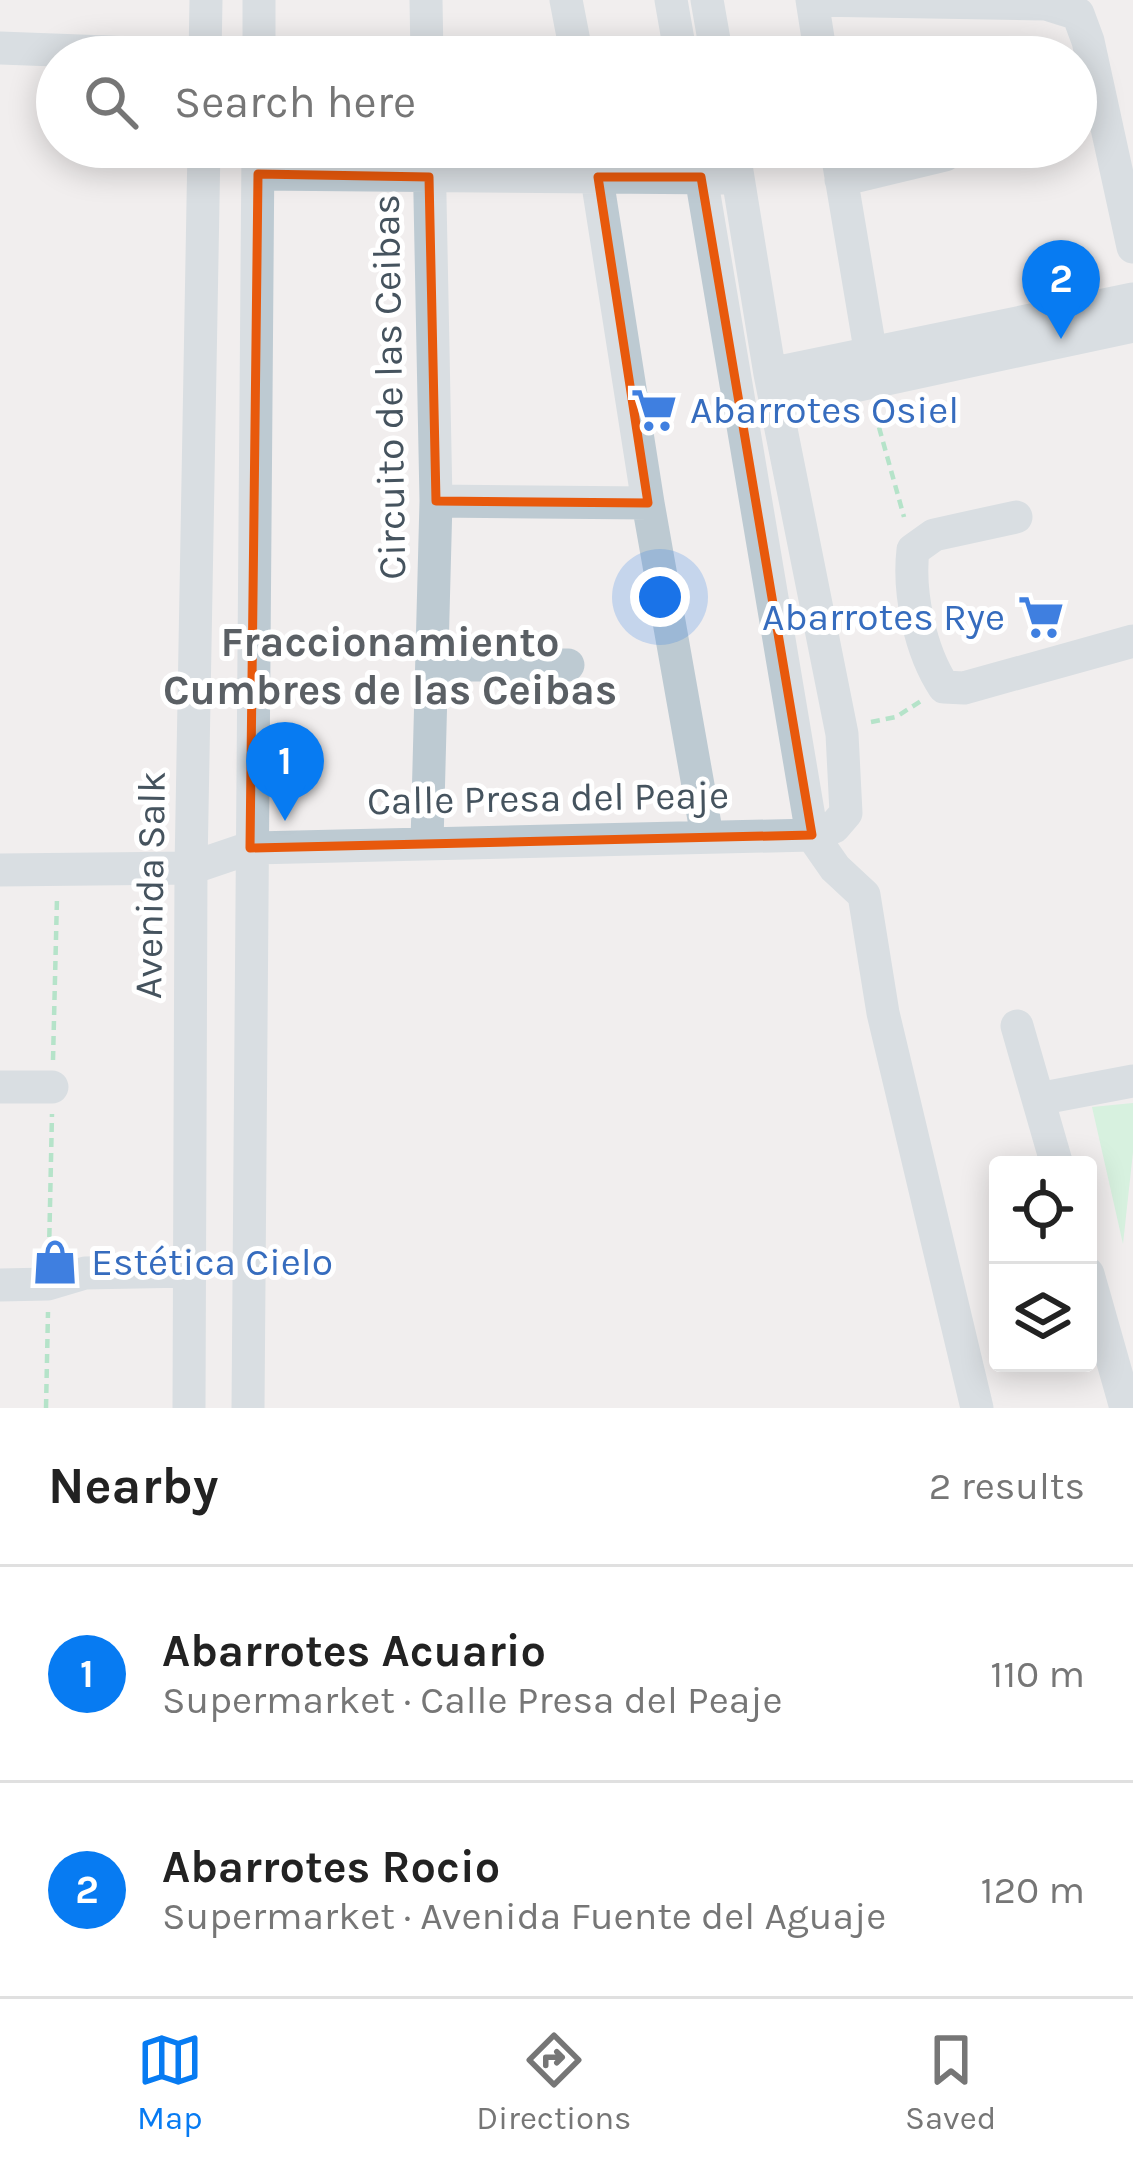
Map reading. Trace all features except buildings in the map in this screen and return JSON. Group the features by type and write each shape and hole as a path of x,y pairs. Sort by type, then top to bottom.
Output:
{"street":[{"path":"205,36 206,0"},
{"path":"259,0 259,36"},
{"path":"426,0 427,36"},
{"path":"566,0 573,36"},
{"path":"671,0 677,36"},
{"path":"707,0 713,36"},
{"path":"818,36 812,0 1046,4 1078,14 1086,36"},
{"path":"0,48 36,49"},
{"path":"1097,77 1128,199 1133,247"},
{"name":"Avenida Salk","path":"189,1408 191,868 204,168"},
{"path":"248,1408 258,168"},
{"name":"Circuito de las Ceibas","path":"427,842 436,501 429,168"},
{"path":"596,168 706,836"},
{"path":"700,168 812,835 864,896 883,1013 977,1408"},
{"path":"736,168 773,389 842,734 846,813 834,827 812,835"},
{"path":"839,168 862,310 860,371"},
{"path":"860,371 1133,298"},
{"path":"773,389 1133,326"},
{"path":"436,501 648,503"},
{"path":"1016,518 934,535 913,550 910,574 930,666 944,687 964,688 1133,640"},
{"path":"431,665 568,665"},
{"name":"Calle Presa del Peaje","path":"0,870 191,868 250,848 812,835"},
{"path":"1017,1026 1054,1156"},
{"path":"1038,1099 1133,1081"},
{"path":"0,1087 52,1087"},
{"path":"0,1285 48,1284 86,1273 190,1271"},
{"path":"1097,1287 1116,1313 1126,1408"}],"path":[{"path":"860,371 913,550"},
{"path":"865,723 896,717 944,687"},
{"path":"46,1408 57,869"}],"highlighted area":[{"path":"258,174 429,177 436,501 648,503 598,177 701,177 812,835 250,848"}],"green space":[{"path":"1133,1103 1133,1152 1123,1244 1092,1107"}],"place":[{"name":"Abarrotes Rocio","path":"1061,339"},
{"name":"Abarrotes Osiel","path":"654,410"},
{"name":"Abarrotes Rye","path":"1041,617"},
{"name":"Abarrotes Acuario","path":"285,821"},
{"name":"Estética Cielo","path":"55,1262"}],"district":[{"name":"Fraccionamiento Cumbres de las Ceibas","path":"390,666"}]}
